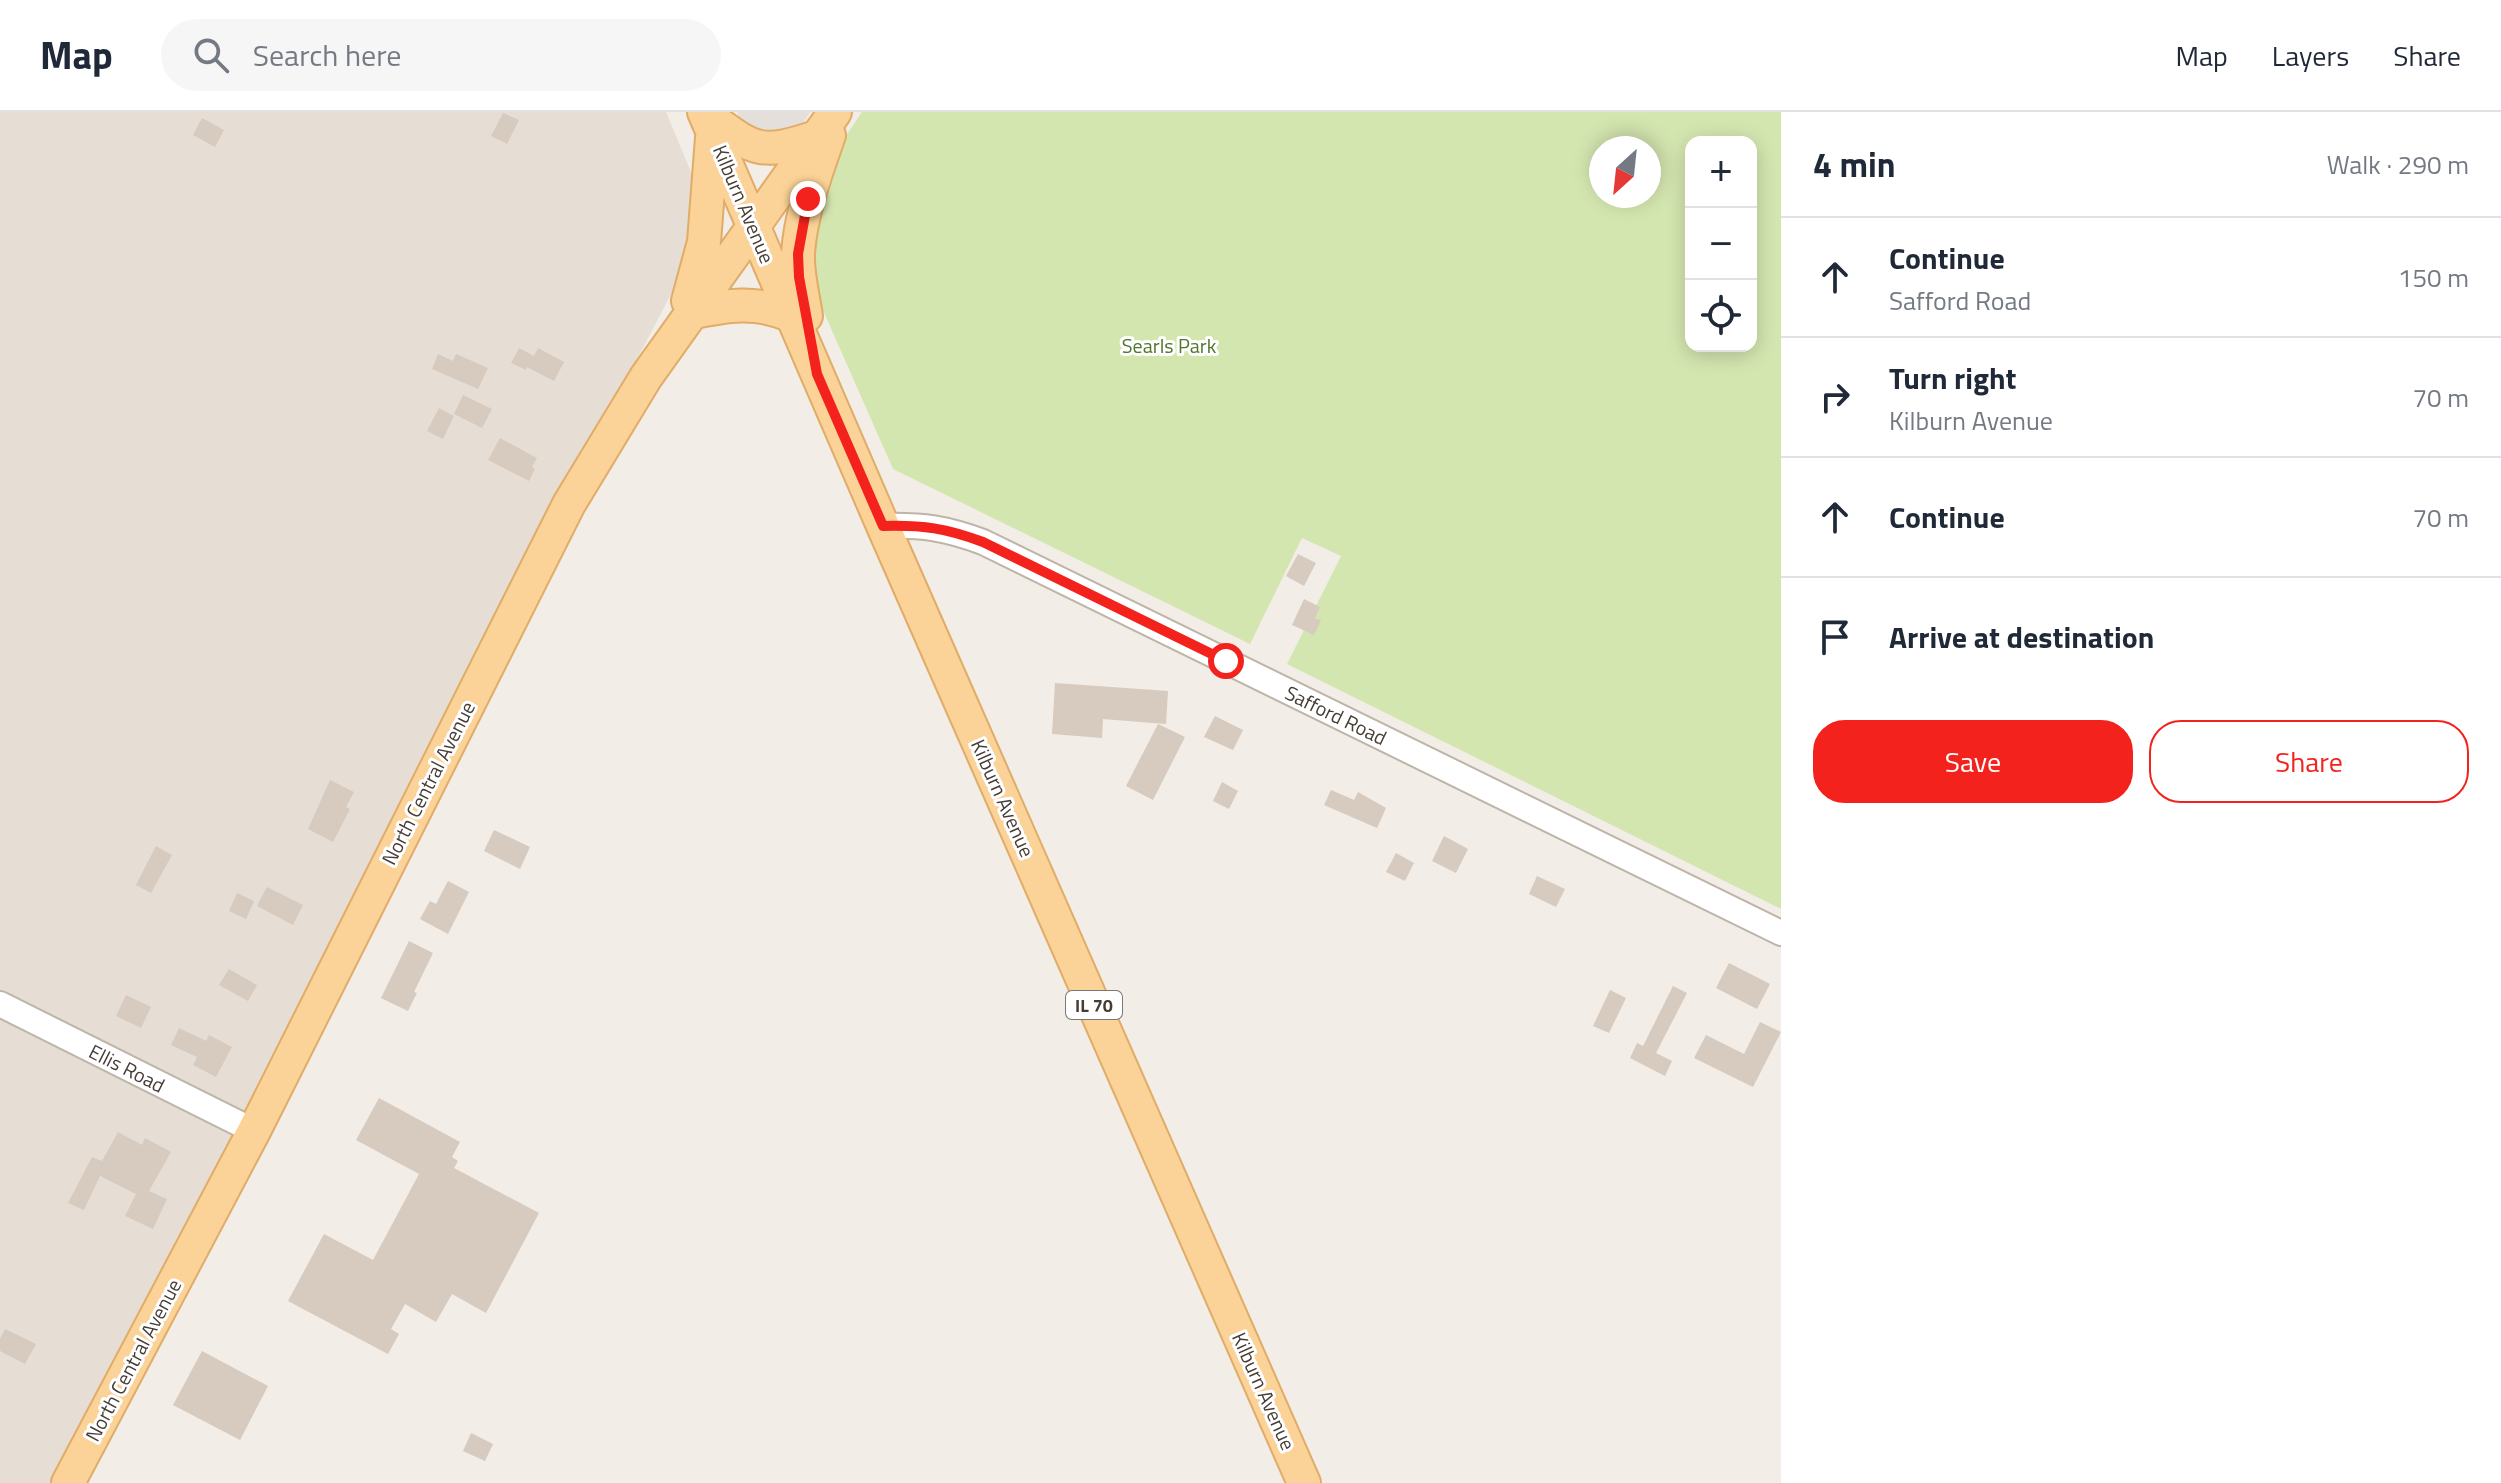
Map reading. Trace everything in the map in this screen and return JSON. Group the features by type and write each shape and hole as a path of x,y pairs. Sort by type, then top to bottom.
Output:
{"main road":[{"path":"684,322 704,242 707,119 749,144 764,149 783,149 829,120"},
{"name":"Kilburn Avenue","path":"707,119 1304,1483"},
{"path":"817,374 799,277 798,254 808,199 829,120"},
{"name":"North Central Avenue","path":"68,1483 254,1131 569,504 646,377 829,120"},
{"path":"684,322 729,305 759,305 792,316"}],"street":[{"name":"Safford Road","path":"883,526 921,525 952,530 983,542 1781,933"},
{"name":"Ellis Road","path":"0,1004 254,1131"}],"shaded area":[{"path":"0,112 666,112 696,184 703,245 671,294 51,1483 0,1483"},
{"path":"737,112 810,112 799,130 772,140 741,121"}],"green space":[{"name":"Searls Park","path":"862,112 1781,112 1781,909 1287,664 1341,556 1302,538 1250,644 893,469 807,274 827,164"}],"building":[{"path":"503,113 519,120 507,144 491,136"},
{"path":"202,118 224,130 215,147 193,135"},
{"path":"519,348 534,356 538,348 564,362 554,381 527,367 526,370 511,363"},
{"path":"438,354 453,361 456,354 488,368 478,389 432,369"},
{"path":"463,395 492,409 482,428 454,414"},
{"path":"439,408 454,416 443,439 427,431"},
{"path":"500,438 537,458 529,481 488,460"},
{"path":"1298,554 1316,563 1304,586 1286,576"},
{"path":"1304,599 1320,607 1315,618 1321,620 1314,635 1292,625"},
{"path":"1055,683 1168,691 1166,724 1103,719 1102,738 1052,734"},
{"path":"1215,716 1243,730 1233,750 1204,737"},
{"path":"1158,724 1185,737 1153,800 1126,786"},
{"path":"330,780 354,792 346,807 350,809 333,842 308,829"},
{"path":"1222,782 1238,791 1229,809 1213,801"},
{"path":"1331,790 1354,800 1358,792 1386,808 1377,828 1324,805"},
{"path":"494,830 530,847 520,869 484,851"},
{"path":"1444,836 1468,849 1456,873 1432,861"},
{"path":"156,846 172,855 151,893 136,885"},
{"path":"1396,853 1414,863 1405,881 1386,872"},
{"path":"1537,876 1565,889 1556,907 1529,894"},
{"path":"448,881 469,892 448,934 420,919 430,901 436,904"},
{"path":"267,887 303,905 293,925 257,906"},
{"path":"237,893 254,901 246,919 229,911"},
{"path":"409,941 433,953 408,1011 381,998"},
{"path":"1729,963 1770,984 1757,1009 1716,988"},
{"path":"229,969 257,985 248,1001 219,985"},
{"path":"1673,986 1687,993 1656,1053 1672,1061 1665,1076 1630,1058 1637,1043 1643,1046"},
{"path":"1610,990 1626,998 1609,1033 1593,1026"},
{"path":"126,995 151,1007 141,1028 116,1016"},
{"path":"1760,1022 1781,1032 1753,1087 1694,1058 1706,1035 1744,1054"},
{"path":"179,1028 206,1041 209,1035 232,1047 216,1077 193,1065 197,1057 171,1045"},
{"path":"379,1098 460,1142 452,1157 458,1161 454,1168 539,1213 486,1313 452,1294 436,1322 405,1304 391,1329 399,1334 388,1354 288,1301 324,1234 373,1260 419,1174 356,1140"},
{"path":"118,1132 142,1145 145,1138 171,1152 149,1191 167,1199 153,1229 125,1216 136,1194 100,1176 84,1210 68,1203 92,1157 102,1161"},
{"path":"5,1329 36,1344 25,1364 0,1351 0,1339"},
{"path":"202,1351 268,1386 240,1440 173,1405"},
{"path":"471,1433 493,1444 485,1461 463,1451"}],"route":[{"path":"808,199 798,254 799,277 817,374 883,526 921,525 952,530 983,542 1226,661"}]}
